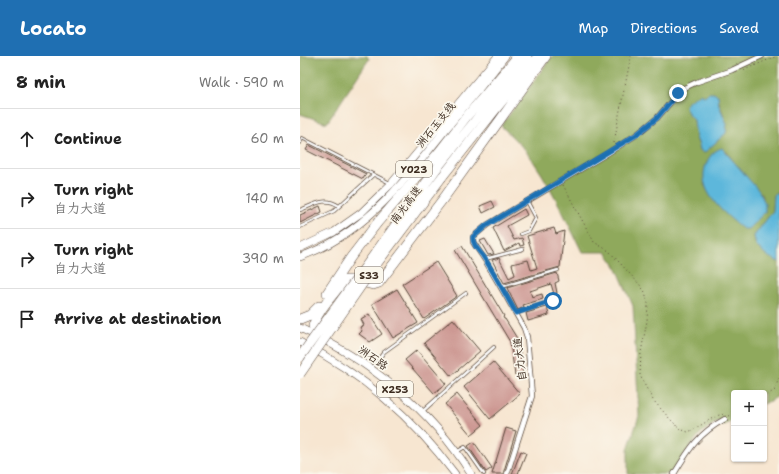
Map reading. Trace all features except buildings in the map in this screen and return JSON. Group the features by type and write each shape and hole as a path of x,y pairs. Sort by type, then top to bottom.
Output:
{"highway":[{"path":"300,319 310,315 319,306 351,257 378,222 439,152 467,116 518,56"},
{"name":"南光高速","path":"300,357 434,172 527,56"},
{"name":"南光高速","path":"300,374 372,270 538,56"},
{"path":"318,336 314,326 316,319 340,286 346,280 353,280 373,285 379,282 446,195 546,56"}],"main road":[{"name":"洲石玉支线","path":"300,248 334,232 361,213 391,184 498,56"},
{"name":"洲石玉支线","path":"300,256 338,239 366,219 391,195 401,185 506,56"},
{"name":"洲石路","path":"300,328 318,336 370,369 433,424 456,452 471,474"},
{"name":"X253","path":"300,342 354,374 392,403 420,432 454,474"}],"street":[{"name":"自力大道","path":"507,474 532,393 527,337 516,313 473,242 475,235 487,225 636,135 657,118 682,89 697,82 732,70 762,56"},
{"path":"674,474 702,434 725,419"}],"lane":[{"path":"300,143 302,138 391,184"},
{"path":"300,227 334,212 373,175"},
{"path":"300,210 324,201 332,202 339,206"},
{"path":"521,234 529,231 536,218 527,201"},
{"path":"485,260 522,249"},
{"path":"501,287 558,270"},
{"path":"370,369 384,352 466,293"},
{"path":"516,313 553,301"},
{"path":"421,413 494,347"},
{"path":"456,452 465,446 484,474"}],"path":[{"path":"613,150 631,56"},
{"path":"738,72 777,56"},
{"path":"562,183 594,242 609,251 645,292 648,303 647,321 641,352 640,375 645,388 653,400 680,429 688,432 698,428 715,416 722,414 725,419 731,416"},
{"path":"767,395 775,390 779,377"}],"green space":[{"path":"300,56 367,56 369,59 327,123 300,114"},
{"path":"552,56 779,56 779,192 774,195 773,211 754,236 756,246 779,262 779,390 777,397 767,402 767,390 731,390 731,422 722,426 718,421 701,433 672,474 628,474 628,449 639,416 633,306 616,266 606,252 582,252 542,174 525,150 501,126","holes":["718,95 718,100 726,123 726,133 704,153 700,150 696,138 694,120 689,115 685,106 704,96","726,151 763,196 760,217 748,229 718,205 704,184"]}],"water":[{"path":"709,93 718,95 719,105 727,124 726,133 704,153 700,150 696,138 694,120 689,115 685,106 689,101 700,94 704,96"},
{"path":"722,148 759,191 765,203 765,212 748,229 743,229 720,208 713,200 704,182 704,172 708,159 715,151"},
{"path":"779,192 779,262 769,257 756,246 754,236 773,211 774,195"}],"route":[{"path":"553,301 516,313 473,242 473,237 487,225 636,135 657,118 678,93"}]}
